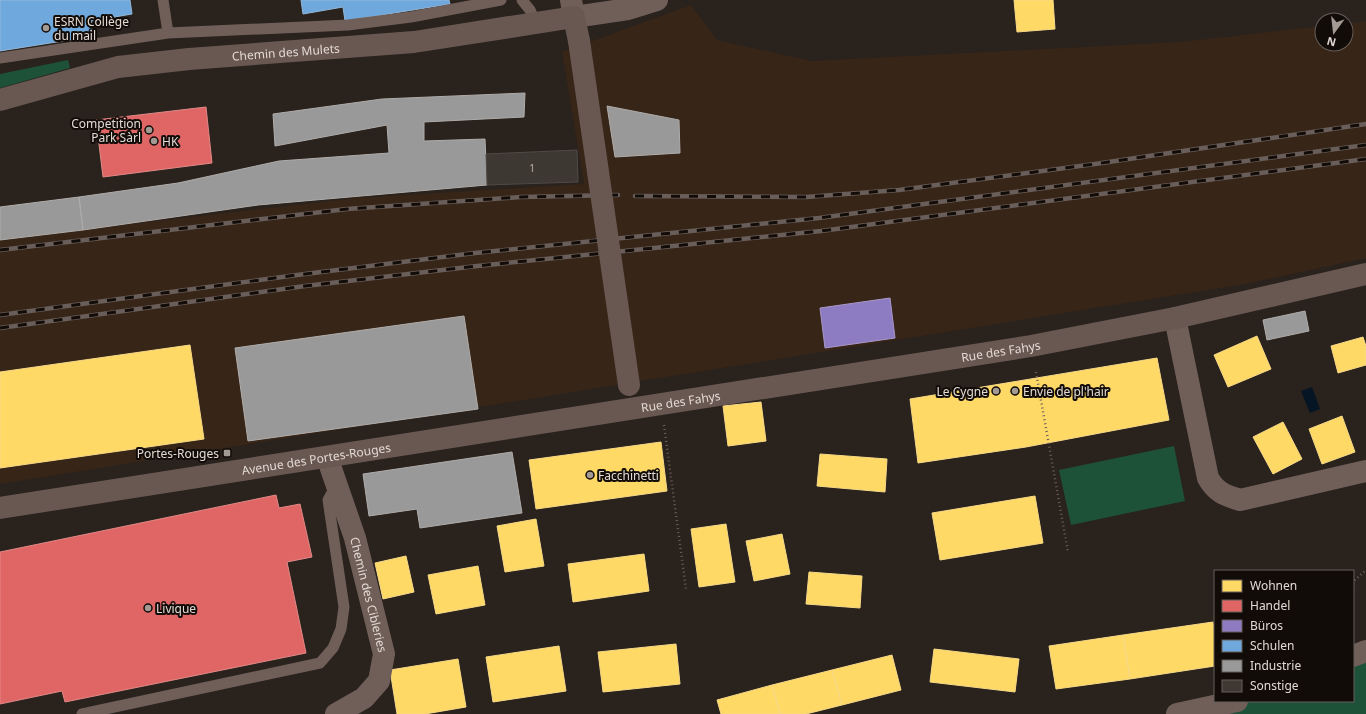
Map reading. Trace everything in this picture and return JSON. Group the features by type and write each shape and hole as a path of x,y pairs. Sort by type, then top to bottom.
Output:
{"main road":[{"name":"Chemin des Mulets","path":"0,100 118,67 189,59 414,42 536,23 573,9"},
{"path":"573,9 579,41 632,409"},
{"name":"Rue des Fahys","path":"632,409 932,362 1175,318 1366,274"},
{"name":"Avenue des Portes-Rouges","path":"0,508 632,409"}],"street":[{"path":"573,9 628,9 657,0"},
{"path":"1175,318 1208,478 1214,488 1223,495 1240,500 1366,471"},
{"name":"Chemin des Cibleries","path":"327,457 355,538 384,654 378,681 364,698 336,714"},
{"path":"1354,656 1366,652"},
{"path":"1177,714 1232,702"}],"lane":[{"path":"163,0 168,33"},
{"path":"0,58 168,33 348,25 411,17 501,0"},
{"path":"522,0 530,10 536,23"},
{"path":"82,714 320,663 333,648 336,641 341,628 344,607 328,500 336,485"}],"path":[{"path":"1036,372 1068,552"},
{"path":"664,421 686,589"},
{"path":"1354,582 1366,570"}],"shaded area":[{"path":"691,5 717,40 812,61 1180,42 1314,27 1314,52 1354,52 1354,23 1366,21 1366,258 1245,284 0,484 0,239 356,198 584,184 562,52"}],"green space":[{"path":"68,60 70,68 0,88 0,74"},
{"path":"1174,446 1185,501 1071,525 1059,470"},
{"path":"1366,651 1366,714 1177,714 1232,702 1354,702 1354,656"}],"water":[{"path":"1312,387 1320,409 1310,413 1301,391"}],"building: Wohnen":[{"path":"1014,0 1053,0 1055,29 1017,32"},
{"path":"1257,336 1271,369 1228,387 1214,355"},
{"path":"1363,337 1366,346 1366,365 1338,373 1331,346"},
{"path":"190,345 204,439 0,468 0,372"},
{"path":"1157,358 1169,420 1026,447 918,463 910,399"},
{"path":"761,402 766,441 728,446 723,406"},
{"path":"1342,416 1355,452 1322,464 1309,429"},
{"path":"1283,422 1302,459 1273,474 1253,437"},
{"path":"661,442 667,491 536,509 529,460"},
{"path":"820,454 887,459 885,492 817,486"},
{"path":"1035,496 1043,543 940,560 932,513"},
{"path":"536,519 544,566 505,572 497,526"},
{"path":"726,524 735,582 699,587 691,529"},
{"path":"782,534 790,574 754,581 746,541"},
{"path":"644,554 649,591 573,602 568,564"},
{"path":"406,556 414,592 383,599 375,563"},
{"path":"478,566 485,605 436,614 428,575"},
{"path":"809,572 862,576 860,608 806,604"},
{"path":"1213,622 1214,666 1130,679 1123,635"},
{"path":"1123,635 1130,679 1056,689 1049,646"},
{"path":"676,644 680,684 603,692 598,652"},
{"path":"559,646 566,691 493,702 486,657"},
{"path":"934,649 1019,659 1015,692 930,682"},
{"path":"892,655 901,690 842,705 832,670"},
{"path":"458,659 466,707 425,714 397,714 390,670"},
{"path":"832,670 842,705 806,714 780,714 772,685"},
{"path":"772,685 780,714 721,714 717,700"}],"building: Handel":[{"name":"HK","path":"206,107 212,163 103,177 96,120"},
{"name":"Livique","path":"276,495 279,508 300,504 312,557 287,562 306,653 65,702 62,691 0,704 0,552"}],"building: Büros":[{"path":"890,298 895,338 825,348 820,308"}],"building: Schulen":[{"name":"ESRN Collège du mail","path":"0,0 130,0 132,14 91,21 94,36 0,51"},
{"path":"301,0 449,0 450,4 345,21 343,7 303,14"}],"building: Industrie":[{"path":"525,93 524,117 424,122 424,141 485,139 487,185 258,205 83,230 79,197 178,183 279,161 389,153 387,125 275,146 273,114 382,99"},
{"path":"607,106 679,120 680,153 615,157"},
{"path":"79,197 83,230 0,240 0,207"},
{"path":"1305,311 1309,331 1267,340 1263,320"},
{"path":"464,316 478,409 248,441 235,348"},
{"path":"512,452 522,513 420,528 417,509 369,516 363,474"}],"building: Sonstige":[{"path":"577,150 578,182 487,185 486,154"}],"railway":[{"path":"635,196 806,197 899,190 1095,164 1366,124"},
{"path":"0,315 297,275 475,253 819,218 1366,145"},
{"path":"0,328 305,286 477,266 821,231 1366,159"},
{"path":"0,250 347,209 521,197 618,195"}],"place":[{"name":"ESRN Collège du mail","path":"46,28"},
{"name":"Competition Park Sàrl","path":"149,130"},
{"name":"HK","path":"154,141"},
{"name":"Le Cygne","path":"996,391"},
{"name":"Envie de pl'hair","path":"1015,391"},
{"name":"Portes-Rouges","path":"227,453"},
{"name":"Facchinetti","path":"590,475"},
{"name":"Livique","path":"148,608"}]}
